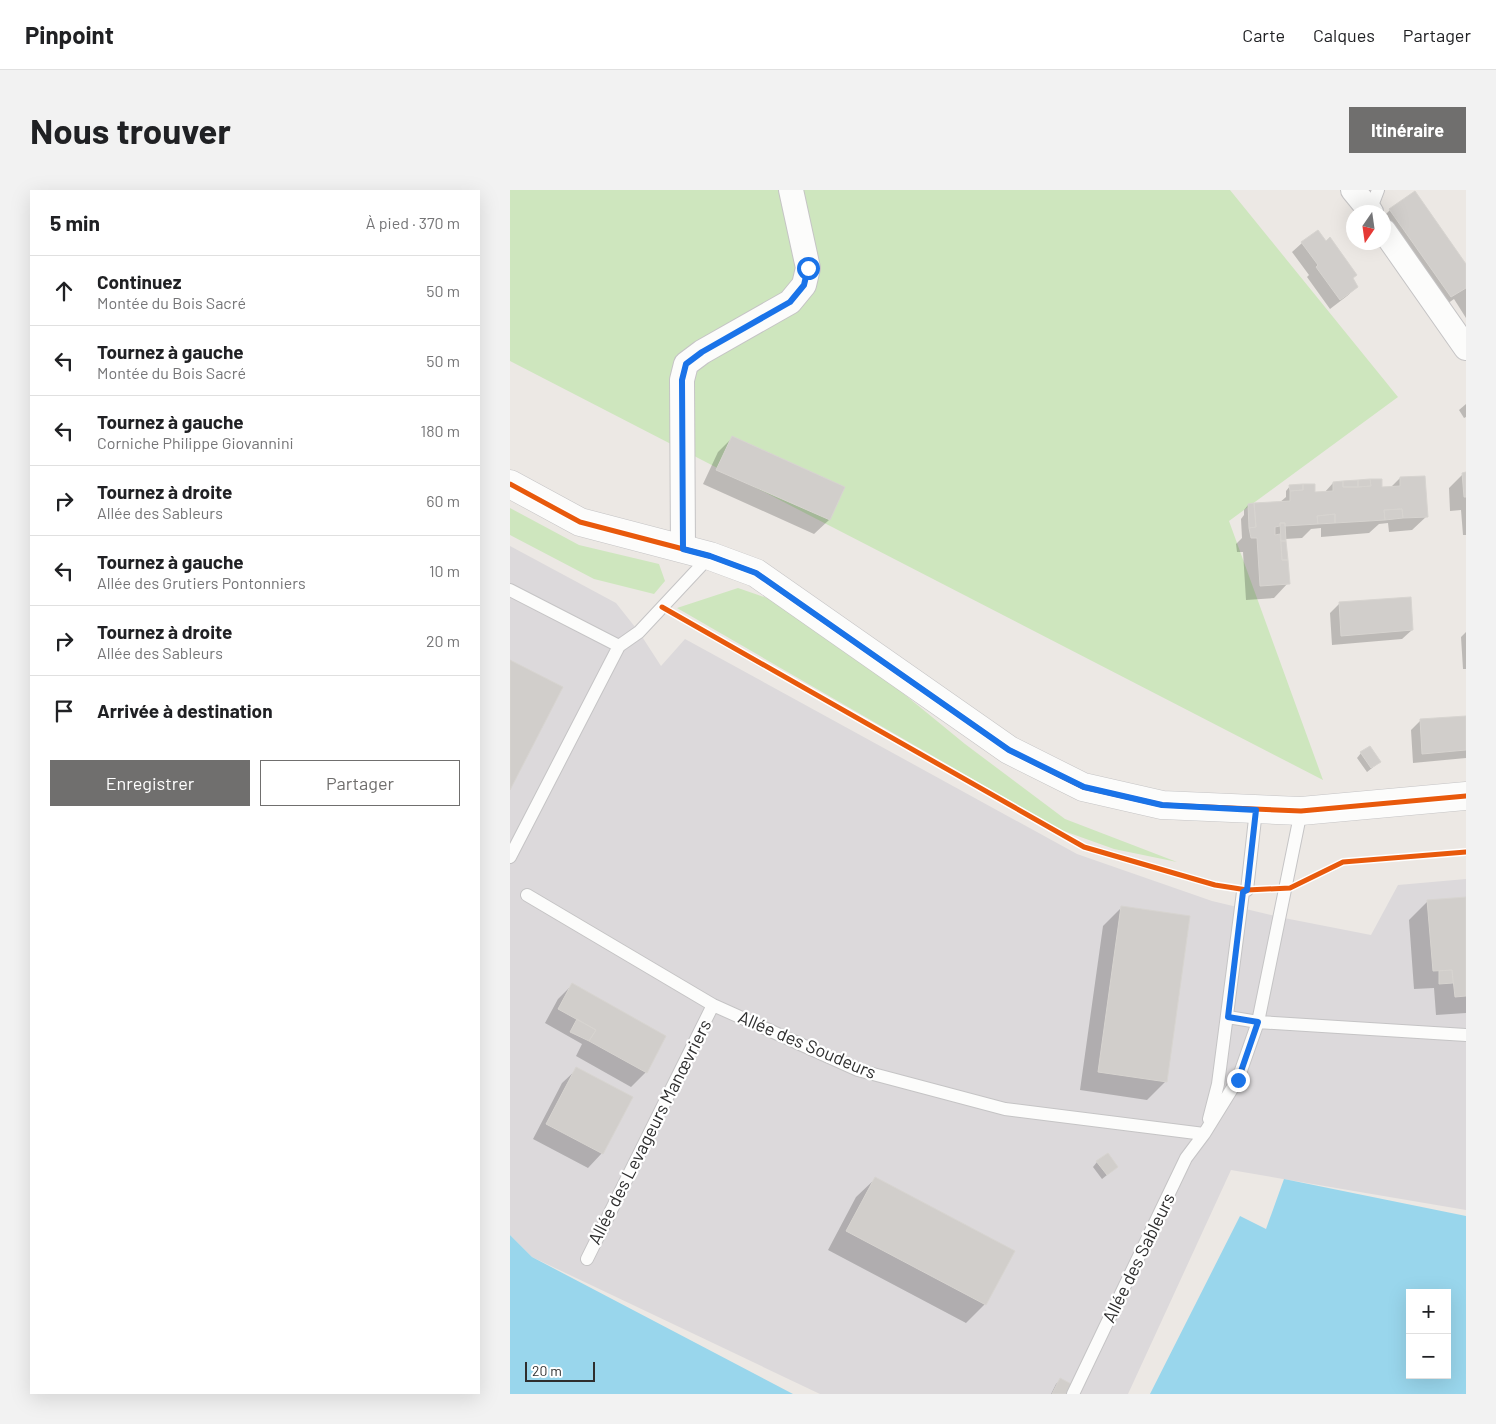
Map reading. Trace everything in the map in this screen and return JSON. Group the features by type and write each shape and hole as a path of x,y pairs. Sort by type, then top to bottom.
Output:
{"main road":[{"path":"510,484 580,522 710,556 756,573 1009,750 1084,787 1162,805 1256,810 1301,811 1466,796"}],"street":[{"path":"683,549 682,380 686,364 702,352 790,302 804,285 808,268 791,190"},
{"path":"1353,190 1373,205"},
{"path":"1391,241 1466,348"}],"lane":[{"path":"510,857 619,646 639,632 710,556"},
{"path":"510,590 619,646"},
{"name":"Allée des Sableurs","path":"1204,1134 1218,1084 1243,892 1247,890 1256,810"},
{"name":"Allée des Sableurs","path":"1075,1389 1186,1158 1204,1134 1238,1080 1258,1022 1301,811"},
{"name":"Allée des Soudeurs","path":"527,895 713,1005 858,1070 1005,1109 1204,1134"},
{"name":"Allée des Levageurs Manœvriers","path":"587,1259 713,1005"},
{"path":"1228,1017 1258,1022 1466,1034"}],"shaded area":[{"path":"510,546 616,603 639,632 661,666 685,639 1077,854 1212,901 1279,917 1371,935 1398,885 1466,879 1466,1210 1231,1170 1128,1394 820,1394 532,1257 510,1235"}],"green space":[{"path":"510,190 1230,190 1398,397 1229,521 1323,780 510,361"},
{"path":"510,508 579,545 659,564 665,581 654,594 594,579 510,535"},
{"path":"738,588 779,602 838,640 965,744 1065,819 1177,862 1114,849 1061,830 677,608"}],"water":[{"path":"1284,1179 1466,1216 1466,1394 1150,1394 1240,1216 1266,1229"},
{"path":"510,1235 532,1257 793,1394 510,1394"}],"building":[{"path":"1415,191 1466,264 1466,288 1451,297 1391,212 1391,208"},
{"path":"1318,230 1326,241 1330,237 1357,275 1353,278 1358,287 1340,300 1316,267 1318,265 1301,242"},
{"path":"732,436 845,487 830,520 716,470"},
{"path":"1466,472 1466,497 1464,497 1462,473"},
{"path":"1425,476 1428,517 1403,518 1402,509 1384,510 1385,520 1335,523 1335,514 1317,516 1318,524 1285,526 1285,523 1280,523 1280,526 1275,527 1275,535 1280,534 1282,560 1288,560 1290,584 1260,586 1257,538 1251,538 1249,528 1256,527 1254,503 1290,501 1290,491 1303,490 1303,484 1315,484 1315,492 1333,491 1333,482 1343,481 1343,487 1358,487 1371,486 1370,479 1382,479 1382,487 1400,486 1400,477"},
{"path":"1370,479 1371,486 1358,487 1358,480"},
{"path":"1358,480 1358,487 1343,487 1343,481"},
{"path":"1303,484 1303,490 1290,491 1289,485"},
{"path":"1254,503 1256,527 1249,528 1248,504"},
{"path":"1402,509 1403,518 1385,520 1384,510"},
{"path":"1335,514 1335,523 1318,524 1317,516"},
{"path":"1280,523 1285,523 1286,541 1281,541"},
{"path":"1281,541 1286,541 1288,560 1282,560"},
{"path":"1411,597 1413,630 1341,636 1339,602"},
{"path":"510,660 563,687 510,790"},
{"path":"1466,716 1466,750 1422,754 1420,719"},
{"path":"1370,746 1381,762 1371,768 1360,752"},
{"path":"1466,897 1466,996 1455,997 1452,970 1433,971 1427,900"},
{"path":"1121,906 1190,916 1167,1082 1098,1072"},
{"path":"1452,970 1453,983 1439,984 1439,971"},
{"path":"572,983 666,1036 647,1073 589,1041 596,1030 558,1009"},
{"path":"577,1019 596,1030 589,1041 570,1032"},
{"path":"576,1067 633,1097 603,1154 546,1124"},
{"path":"1108,1153 1118,1167 1107,1175 1096,1161"},
{"path":"875,1177 1015,1251 986,1305 846,1231"},
{"path":"1060,1378 1073,1385 1069,1394 1052,1394"}],"cycle path":[{"path":"510,484 580,522 710,556 756,573 1009,750 1083,787 1162,805 1301,811 1466,796"},
{"path":"662,607 1084,847 1215,885 1247,890 1290,888 1343,862 1466,852"}],"route":[{"path":"808,268 804,285 790,302 702,352 686,364 682,380 683,549 710,556 756,573 1009,750 1084,787 1162,805 1256,810 1247,890 1243,892 1228,1017 1258,1022 1238,1080"}]}
